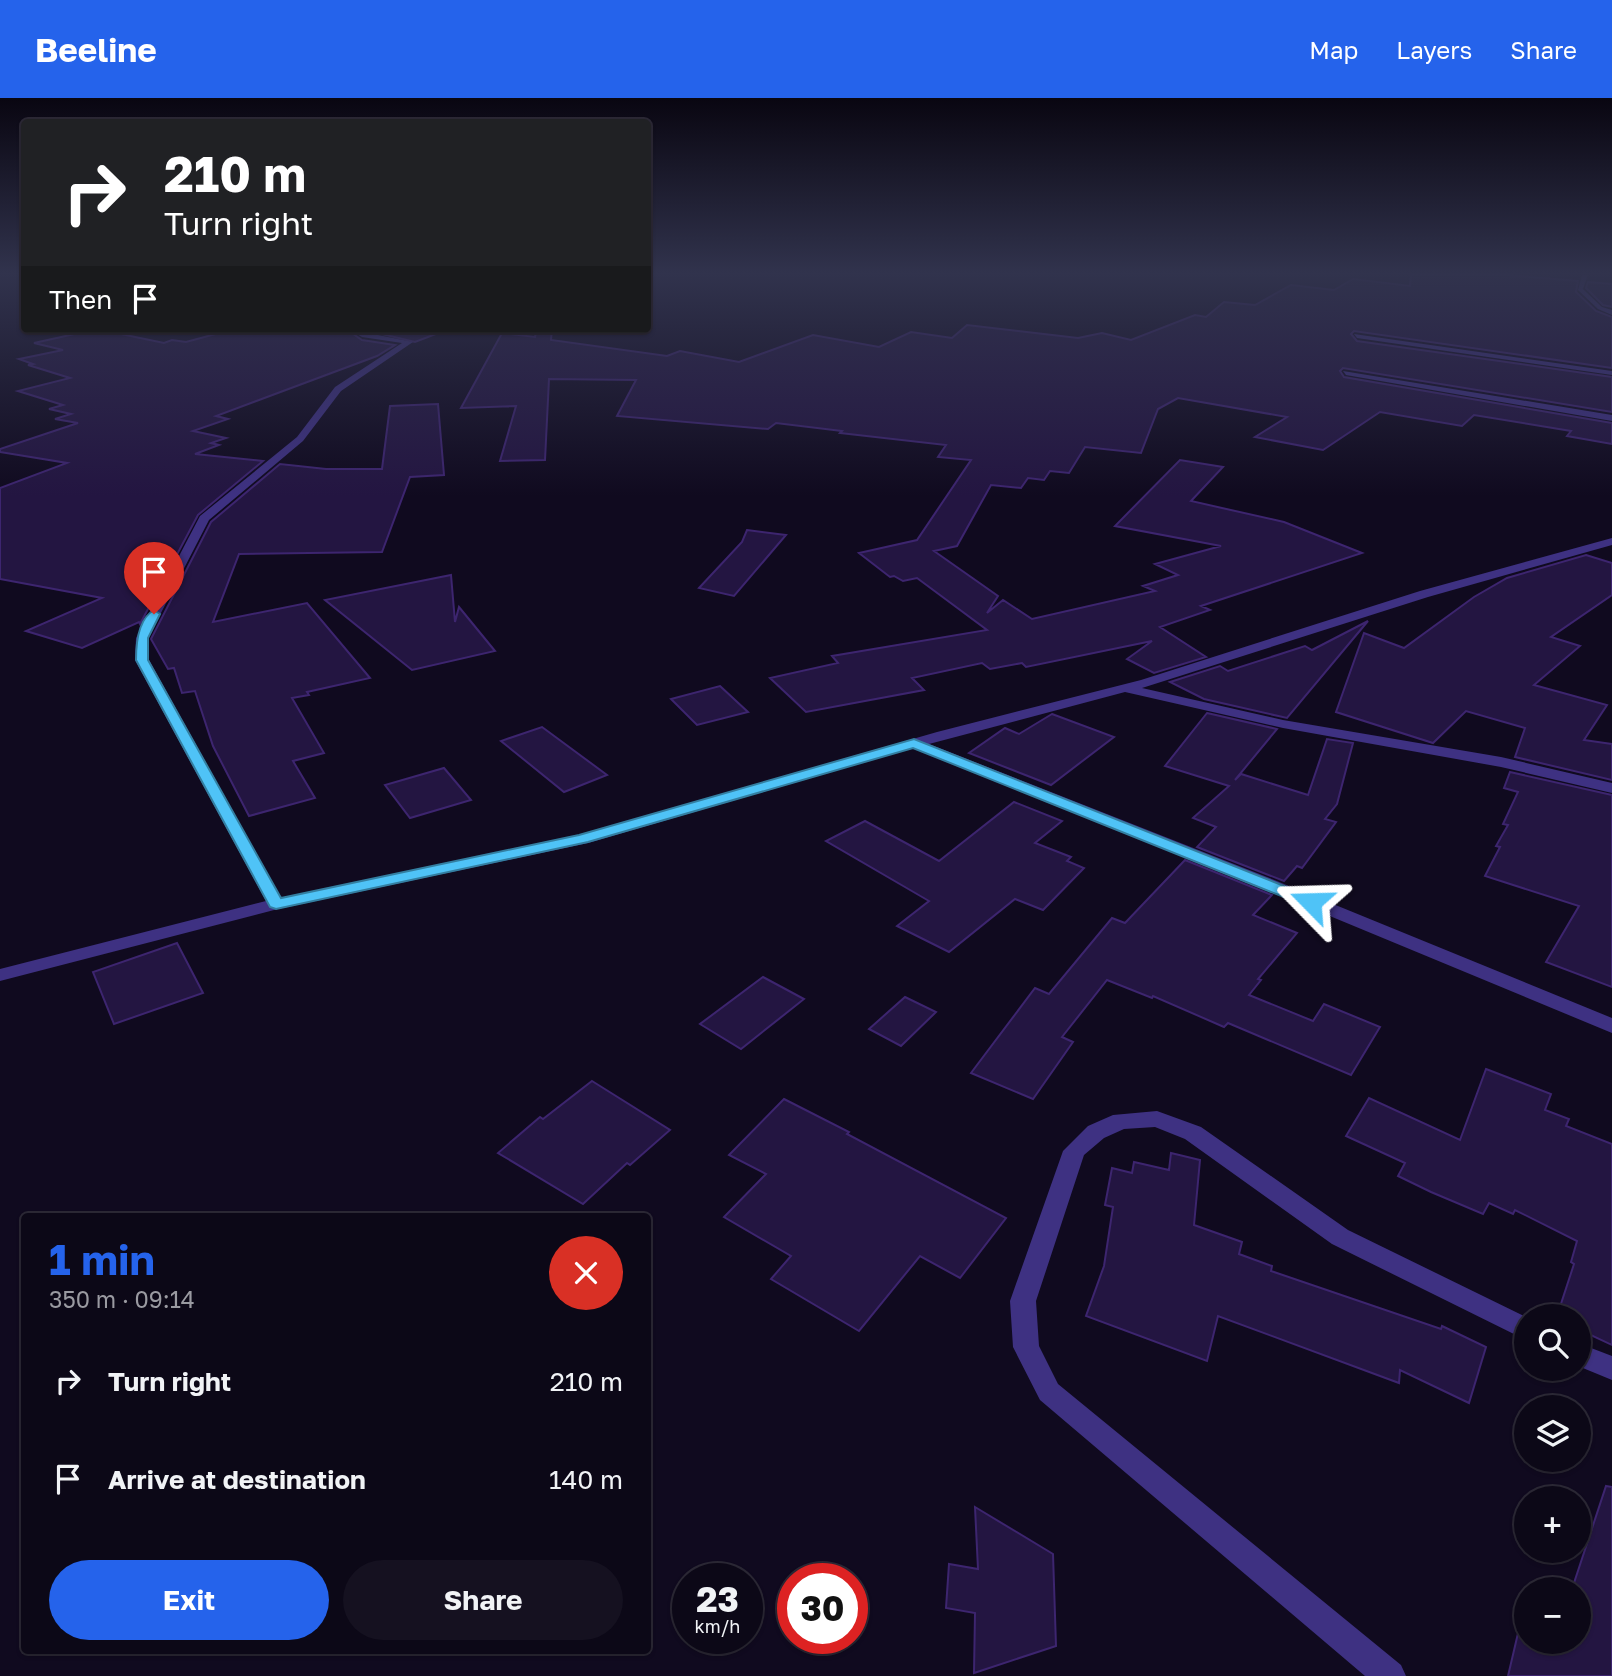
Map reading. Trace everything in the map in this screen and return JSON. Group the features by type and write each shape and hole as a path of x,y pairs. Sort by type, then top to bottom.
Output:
{"street":[{"path":"276,904 142,660 142,638 204,518 300,439 338,389 399,349"},
{"path":"1444,349 1612,373"},
{"path":"1346,373 1612,418"},
{"path":"0,975 276,904 582,839 914,743 1124,688 1424,594 1612,541"},
{"path":"1124,688 1283,724 1501,762 1612,788"},
{"path":"914,743 1612,1026"},
{"path":"1390,1676 1049,1392 1026,1347 1023,1301 1074,1151 1096,1132 1121,1121 1157,1119 1193,1133 1340,1237 1514,1323"},
{"path":"1591,1359 1612,1368"}],"building":[{"path":"57,349 389,349 377,356 216,416 228,419 193,431 226,438 211,443 219,445 195,454 263,461 198,515 140,624 139,622 82,648 26,631 102,598 0,579 0,488 67,463 0,452 0,449 78,423 55,419 71,414 49,409 63,405 18,391 70,378 28,365 33,364 19,359 63,350"},
{"path":"493,349 614,349 667,356 680,351 739,362 776,349 1411,349 1612,377 1612,412 1343,368 1340,371 1344,377 1612,423 1612,444 1567,436 1571,431 1474,415 1462,426 1380,412 1323,450 1255,437 1287,417 1178,398 1158,409 1141,453 1085,447 1069,473 1050,471 1044,480 1028,478 1021,488 991,485 957,546 934,551 998,596 987,613 1003,600 1032,619 1155,591 1143,586 1178,575 1155,564 1221,546 1115,526 1180,460 1223,467 1191,501 1284,522 1362,553 1201,606 1210,610 1160,627 1206,657 1154,673 1127,659 1152,641 1026,667 1022,663 990,669 982,663 912,678 924,690 806,712 770,678 838,663 832,656 987,630 917,578 903,581 894,576 890,577 859,553 917,540 971,460 938,457 946,445 840,433 842,431 776,423 768,429 617,416 636,380 549,379 545,460 500,461 516,406 461,408"},
{"path":"1477,349 1612,349 1612,368"},
{"path":"438,404 444,475 410,477 382,552 239,554 213,622 307,603 370,678 292,698 324,753 293,761 315,798 249,816 213,746 195,691 182,693 174,668 168,669 151,639 211,522 280,464 326,469 382,469 390,406"},
{"path":"747,530 786,535 734,596 699,588 742,542"},
{"path":"1586,555 1612,563 1612,595 1551,637 1580,646 1534,685 1607,705 1584,740 1612,744 1612,780 1515,757 1525,728 1466,711 1433,743 1336,712 1364,633 1404,648 1474,597 1507,578"},
{"path":"451,575 455,622 459,607 495,651 412,670 325,600"},
{"path":"1368,621 1287,718 1204,699 1170,682 1220,666 1228,671 1305,646 1312,650"},
{"path":"720,686 748,712 697,725 671,699"},
{"path":"1207,713 1277,729 1235,780 1241,774 1308,795 1327,739 1353,743 1337,804 1325,819 1336,822 1302,868 1297,866 1284,881 1197,847 1216,827 1193,818 1229,786 1165,766"},
{"path":"1052,714 1114,737 1051,785 969,753 1005,728 1019,734"},
{"path":"542,727 607,775 564,792 501,741"},
{"path":"444,768 471,800 410,818 385,785"},
{"path":"1510,772 1612,795 1612,987 1546,962 1579,906 1485,876 1500,847 1496,846 1508,825 1503,824 1518,792 1504,788"},
{"path":"1014,802 1062,821 1035,843 1071,857 1067,861 1084,868 1043,910 1015,899 949,952 897,926 929,901 826,841 865,821 939,861"},
{"path":"1185,860 1272,895 1253,915 1297,933 1258,979 1261,980 1249,995 1313,1021 1324,1004 1380,1027 1351,1075 1228,1023 1224,1027 1153,996 1152,998 1107,980 1062,1037 1073,1042 1033,1099 971,1073 1035,988 1049,994 1112,918 1125,923"},
{"path":"177,943 203,993 114,1024 93,972"},
{"path":"763,977 804,999 741,1049 700,1024"},
{"path":"905,997 936,1012 901,1046 869,1029"},
{"path":"1486,1069 1551,1094 1545,1110 1569,1119 1566,1126 1612,1144 1612,1345 1591,1335 1591,1304 1561,1304 1574,1264 1571,1262 1577,1241 1515,1210 1513,1214 1489,1203 1483,1214 1431,1192 1398,1176 1405,1163 1346,1136 1369,1098 1460,1140"},
{"path":"592,1081 670,1130 630,1165 627,1163 583,1204 498,1153 540,1117 543,1119"},
{"path":"784,1099 1006,1218 960,1278 920,1256 859,1331 771,1279 791,1256 724,1217 766,1174 729,1155"},
{"path":"1171,1153 1200,1160 1194,1225 1242,1242 1239,1254 1272,1266 1271,1271 1441,1329 1442,1326 1486,1347 1469,1403 1400,1370 1399,1383 1218,1316 1207,1361 1086,1316 1104,1266 1113,1207 1105,1205 1112,1168 1132,1173 1134,1162 1169,1170"},
{"path":"1606,1486 1612,1487 1612,1676 1508,1676 1514,1650 1514,1654 1591,1654 1591,1577 1576,1577 1581,1563 1591,1563 1591,1531"},
{"path":"975,1507 1053,1554 1056,1646 974,1673 975,1613 946,1608 949,1564 978,1569"}],"route":[{"path":"154,614 142,638 142,660 276,904 582,839 914,743 1311,902"}]}
